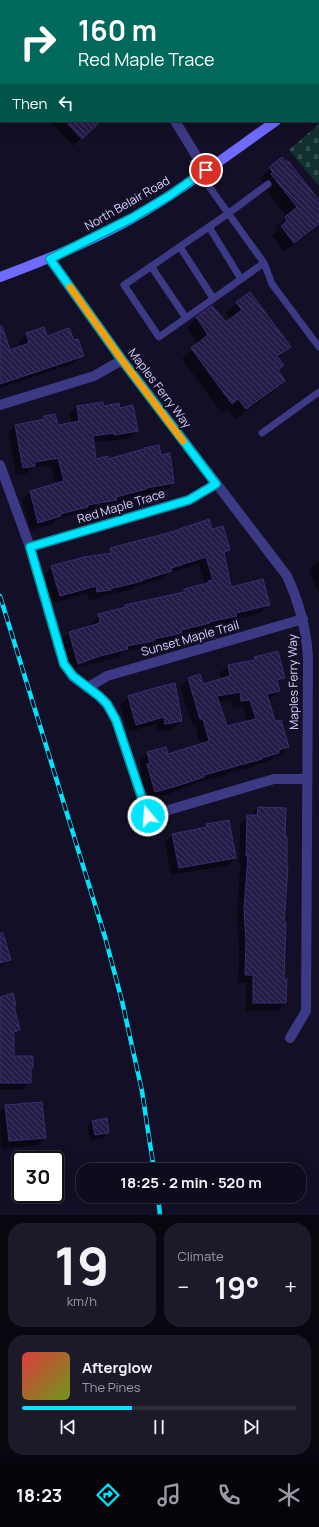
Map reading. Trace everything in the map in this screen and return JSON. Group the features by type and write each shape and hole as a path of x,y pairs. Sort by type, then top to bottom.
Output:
{"street":[{"path":"177,122 203,172"},
{"name":"North Belair Road","path":"0,277 50,259 132,218 169,196 275,122"},
{"name":"Maples Ferry Way","path":"50,259 122,360 287,576 296,595 307,635 308,656 306,1011 290,1038"},
{"path":"0,405 94,376 122,360"},
{"path":"0,465 30,547 64,664 73,676 107,704 116,720 148,816 274,779 307,779"},
{"name":"Red Maple Trace","path":"30,547 189,500 216,484"},
{"name":"Sunset Maple Trail","path":"87,688 107,676 303,619"}],"lane":[{"path":"203,172 229,214 264,263 272,284 319,347"},
{"path":"264,263 159,337 124,284 229,214 268,184"},
{"path":"209,227 241,279"},
{"path":"180,247 213,298"},
{"path":"151,266 186,318"},
{"path":"262,434 319,392"}],"green space":[{"path":"319,124 319,186 289,150"}],"building":[{"path":"66,122 100,122 82,139"},
{"path":"282,157 286,162 288,161 319,200 319,224 294,243 281,226 287,221 285,217 297,207 271,174 273,172 269,167"},
{"path":"250,292 291,347 277,356 284,365 278,370 285,381 246,409 238,399 232,404 191,348 208,335 196,317 212,306 226,322 242,310 236,302"},
{"path":"0,326 2,326 10,350 29,343 26,333 44,327 47,336 69,328 74,340 78,339 84,356 0,384"},
{"path":"103,402 104,406 119,403 120,408 133,405 138,431 114,435 114,433 93,436 96,459 108,456 108,459 159,445 161,455 170,453 174,483 146,488 116,497 117,500 87,505 88,507 60,514 61,516 38,523 30,491 64,481 58,458 35,462 35,466 23,468 15,425 44,419 44,416 55,414 58,425 79,421 77,406"},
{"path":"209,519 212,529 223,526 230,550 224,552 231,587 263,579 270,605 236,613 237,616 181,630 182,633 154,639 154,641 127,646 128,649 100,656 78,664 69,632 100,623 98,614 126,607 125,605 184,592 184,589 208,583 208,581 213,580 206,557 171,568 172,571 142,581 110,589 111,590 97,592 96,586 60,596 51,566 84,557 111,553 110,548 168,533"},
{"path":"278,651 285,678 277,680 280,691 267,694 275,721 281,720 289,747 279,750 279,753 261,758 262,759 204,775 204,777 155,792 147,764 150,763 147,752 166,747 168,754 209,741 203,719 200,719 188,678 200,674 203,684 230,676 228,665 255,660 254,657","holes":["240,692 241,701 250,700 256,719 227,726 217,696"]},
{"path":"175,683 182,721 165,724 164,717 136,725 128,696"},
{"path":"258,807 286,808 285,837 287,837 288,867 284,922 286,922 284,979 287,979 286,1003 253,1003 253,975 245,975 246,941 244,909 248,856 246,856 247,815 257,815"},
{"path":"229,820 236,858 179,868 172,834 207,827 206,824"},
{"path":"0,933 3,933 11,960 0,963"},
{"path":"13,993 16,1005 14,1006 20,1030 14,1032 14,1056 33,1056 31,1083 0,1083 0,997"},
{"path":"42,1102 46,1138 9,1141 5,1105"},
{"path":"107,1118 109,1133 95,1135 92,1121"}],"railway":[{"path":"0,596 105,937 122,1001 142,1091 153,1163"},
{"path":"159,1203 160,1215"}],"slow traffic":[{"path":"70,287 122,360 183,441"}],"route":[{"path":"148,816 116,720 107,704 73,676 64,664 30,547 189,500 216,484 122,360 50,259 132,218 169,196 206,170"}]}
